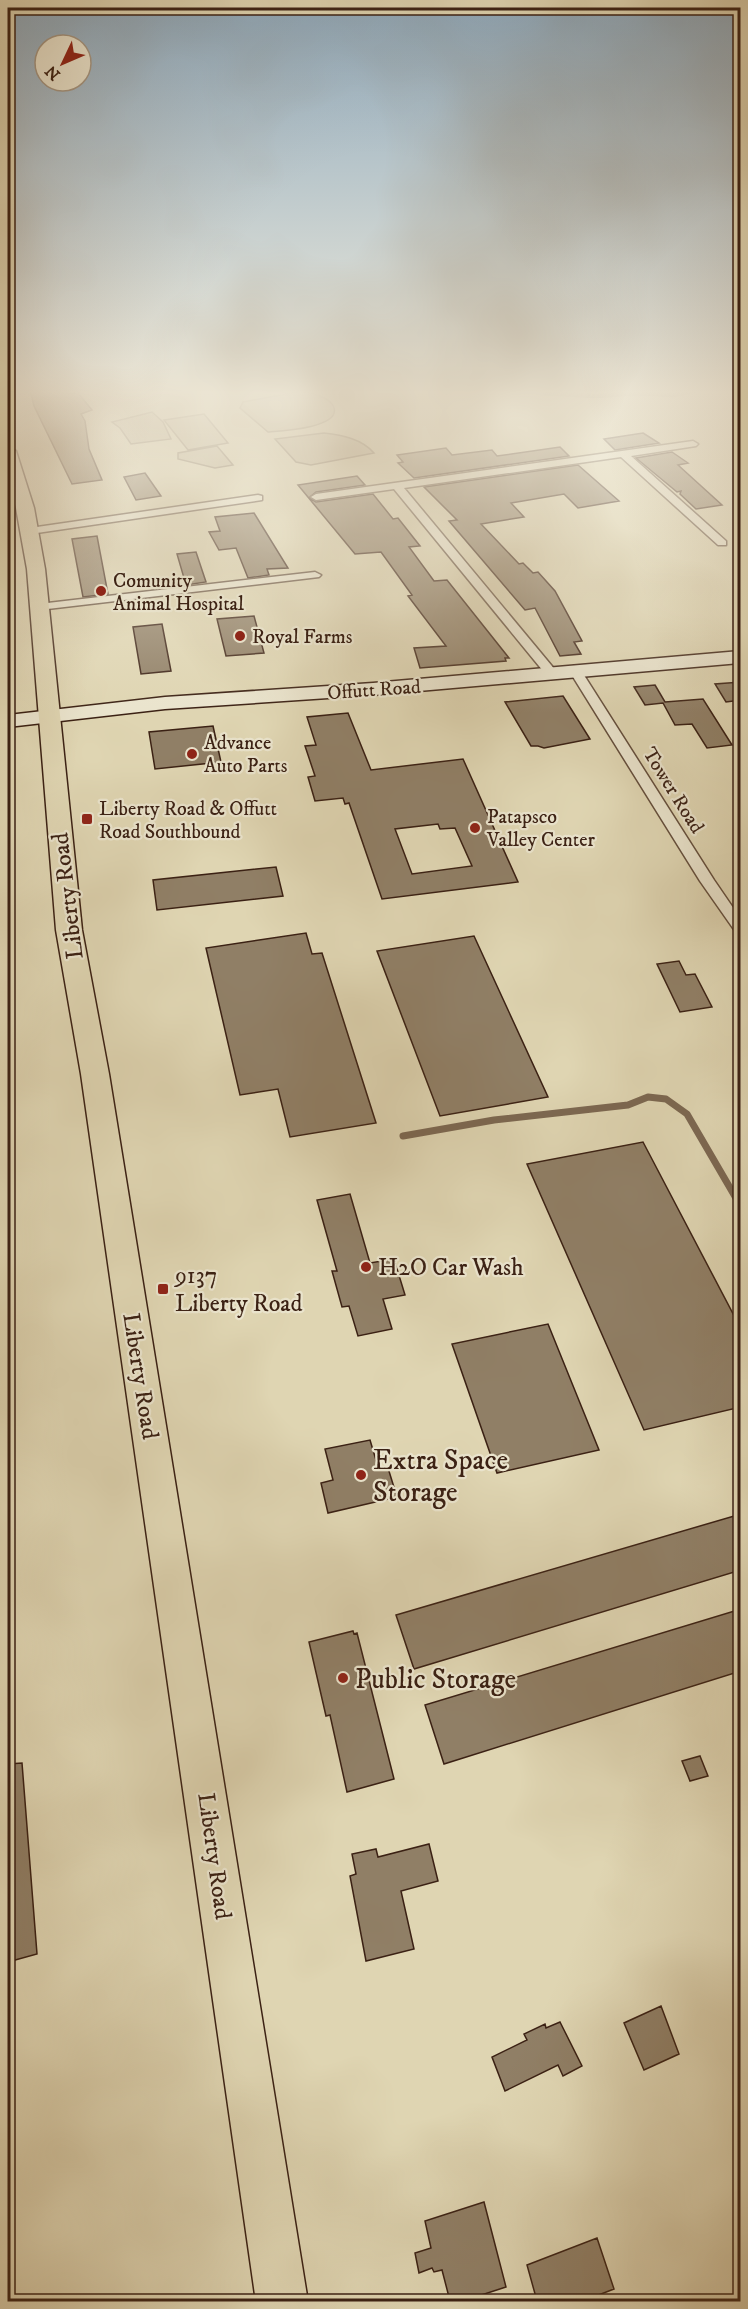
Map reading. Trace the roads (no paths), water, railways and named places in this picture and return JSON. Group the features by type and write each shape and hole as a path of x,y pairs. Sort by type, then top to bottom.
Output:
{"main road":[{"name":"Liberty Road","path":"15,498 30,531 39,607 28,719 68,922 127,1284 282,2301"}],"street":[{"path":"30,531 258,498"},
{"path":"407,498 552,674"},
{"path":"672,498 722,543"},
{"path":"39,607 315,575"},
{"name":"Offutt Road","path":"28,719 165,703 363,690 741,657"},
{"name":"Tower Road","path":"576,672 707,881 741,928"}],"waterway":[{"path":"403,1136 494,1120 628,1105 648,1097 666,1099 687,1114 740,1205"}],"place":[{"name":"Comunity Animal Hospital","path":"101,591"},
{"name":"Royal Farms","path":"240,636"},
{"name":"Advance Auto Parts","path":"192,754"},
{"name":"Liberty Road & Offutt Road Southbound","path":"87,819"},
{"name":"Patapsco Valley Center","path":"475,828"},
{"name":"H2O Car Wash","path":"366,1267"},
{"name":"9137 Liberty Road","path":"163,1289"},
{"name":"Extra Space Storage","path":"361,1475"},
{"name":"Public Storage","path":"343,1678"}]}
